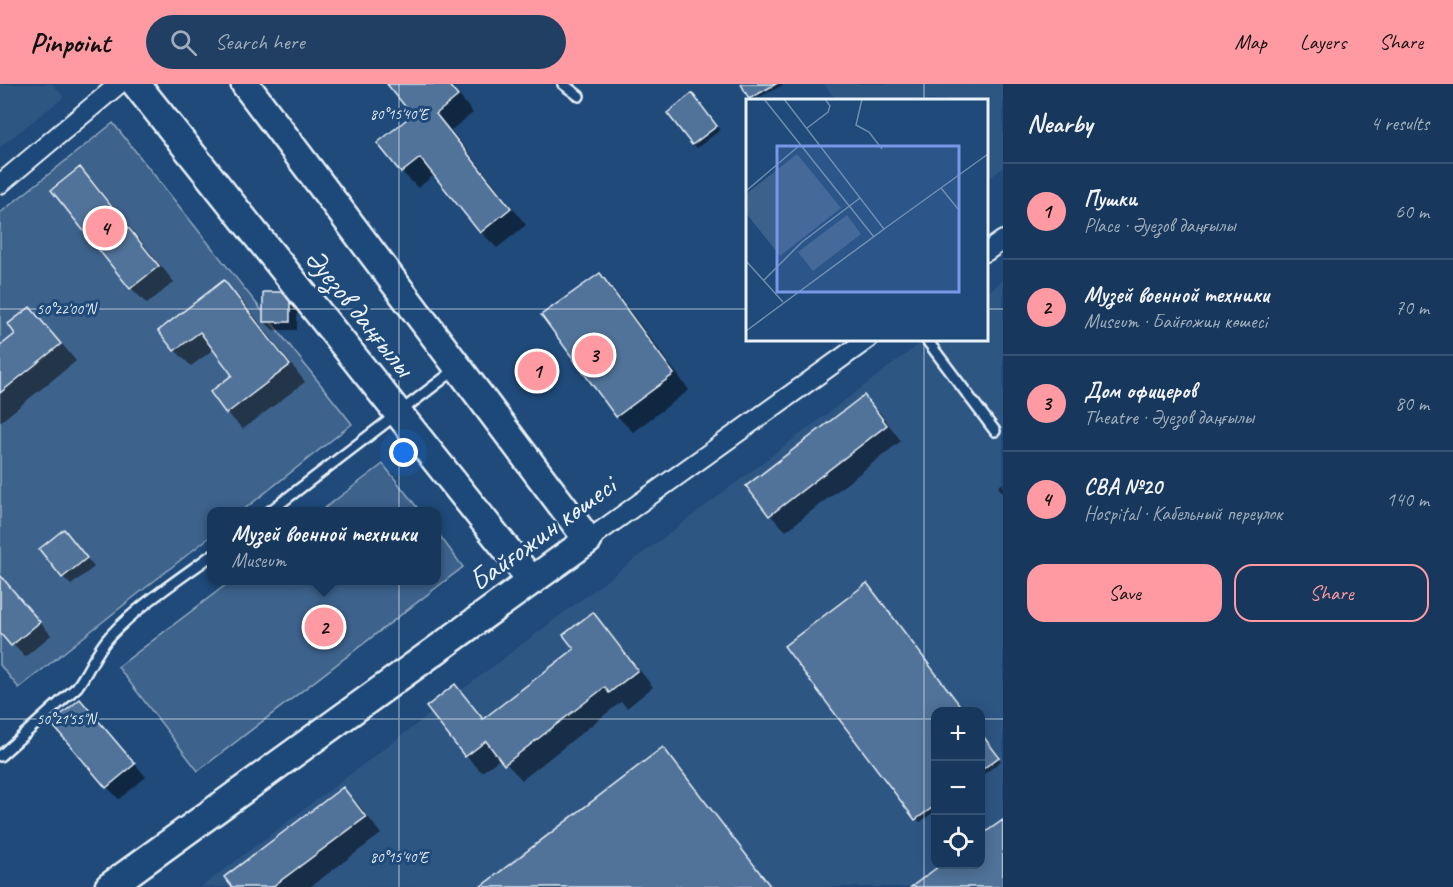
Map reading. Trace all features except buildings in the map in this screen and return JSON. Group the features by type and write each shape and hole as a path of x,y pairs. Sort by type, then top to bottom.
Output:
{"main road":[{"name":"Әуезов даңғылы","path":"136,84 532,581"},
{"name":"Әуезов даңғылы","path":"245,84 588,540"},
{"name":"Байғожин көшесі","path":"109,887 588,540"}],"street":[{"path":"0,184 119,84"},
{"path":"988,251 1003,240"},
{"name":"Байғожин көшесі","path":"588,540 867,340"}],"lane":[{"path":"563,84 579,96"},
{"path":"927,340 995,430"},
{"path":"275,507 458,368"},
{"path":"0,756 77,687 110,636 139,609 207,559"}],"shaded area":[{"path":"0,84 53,84 64,97 0,147"},
{"path":"824,84 1003,84 1003,168 988,179 988,99 835,99"},
{"path":"113,123 352,424 247,507 207,507 207,539 19,688 0,665 0,213"},
{"path":"1003,280 1003,887 201,887 925,340 988,340 988,292"},
{"path":"383,464 417,507 326,507"},
{"path":"441,537 463,567 441,584"},
{"path":"226,585 440,585 198,771 118,667"}],"place":[{"name":"СВА №20","path":"105,228"},
{"name":"Дом офицеров","path":"594,355"},
{"name":"Пушки","path":"537,371"},
{"name":"Музей военной техники","path":"324,627"}]}
